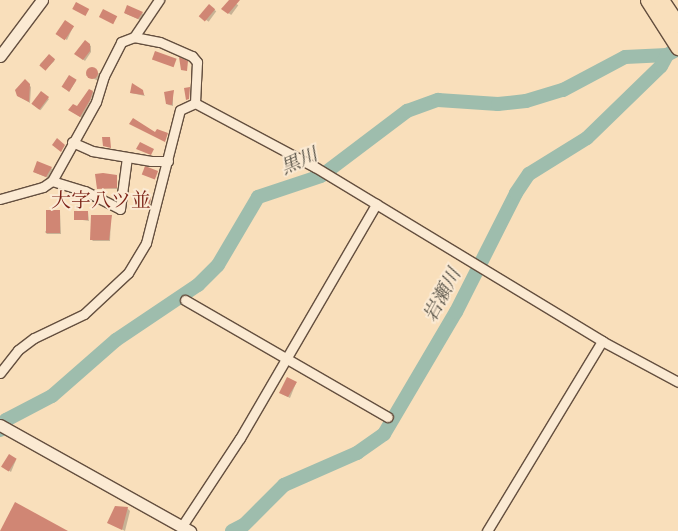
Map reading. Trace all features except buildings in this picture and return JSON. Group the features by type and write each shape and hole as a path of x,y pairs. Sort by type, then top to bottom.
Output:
{"highway":[{"path":"648,0 675,26"},
{"path":"661,0 675,26 678,46"}],"street":[{"path":"0,56 42,0"},
{"path":"134,37 159,0"},
{"path":"0,199 43,187 52,181 72,142 96,102 104,76 121,42 134,37 160,42 192,56 197,62 195,103"},
{"path":"0,373 18,350 34,338 84,314 128,273 146,243 180,110 195,103"},
{"path":"195,103 376,204 602,341 678,382"},
{"path":"72,142 92,151 168,161"},
{"path":"52,181 85,191 120,209 127,157"},
{"path":"0,425 186,529 376,204"},
{"path":"185,300 388,418"},
{"path":"487,531 602,341"}],"waterway":[{"name":"黒川","path":"0,430 6,420 52,396 116,340 198,285 218,265 258,197 321,176 407,111 438,100 498,104 526,101 563,90 625,57 667,55 678,49"},
{"name":"岩瀬川","path":"232,531 244,525 284,485 357,453 384,434 456,312 516,193 529,174 587,138 661,66 667,55"}],"district":[{"name":"大字八ツ並","path":"101,199"}]}
